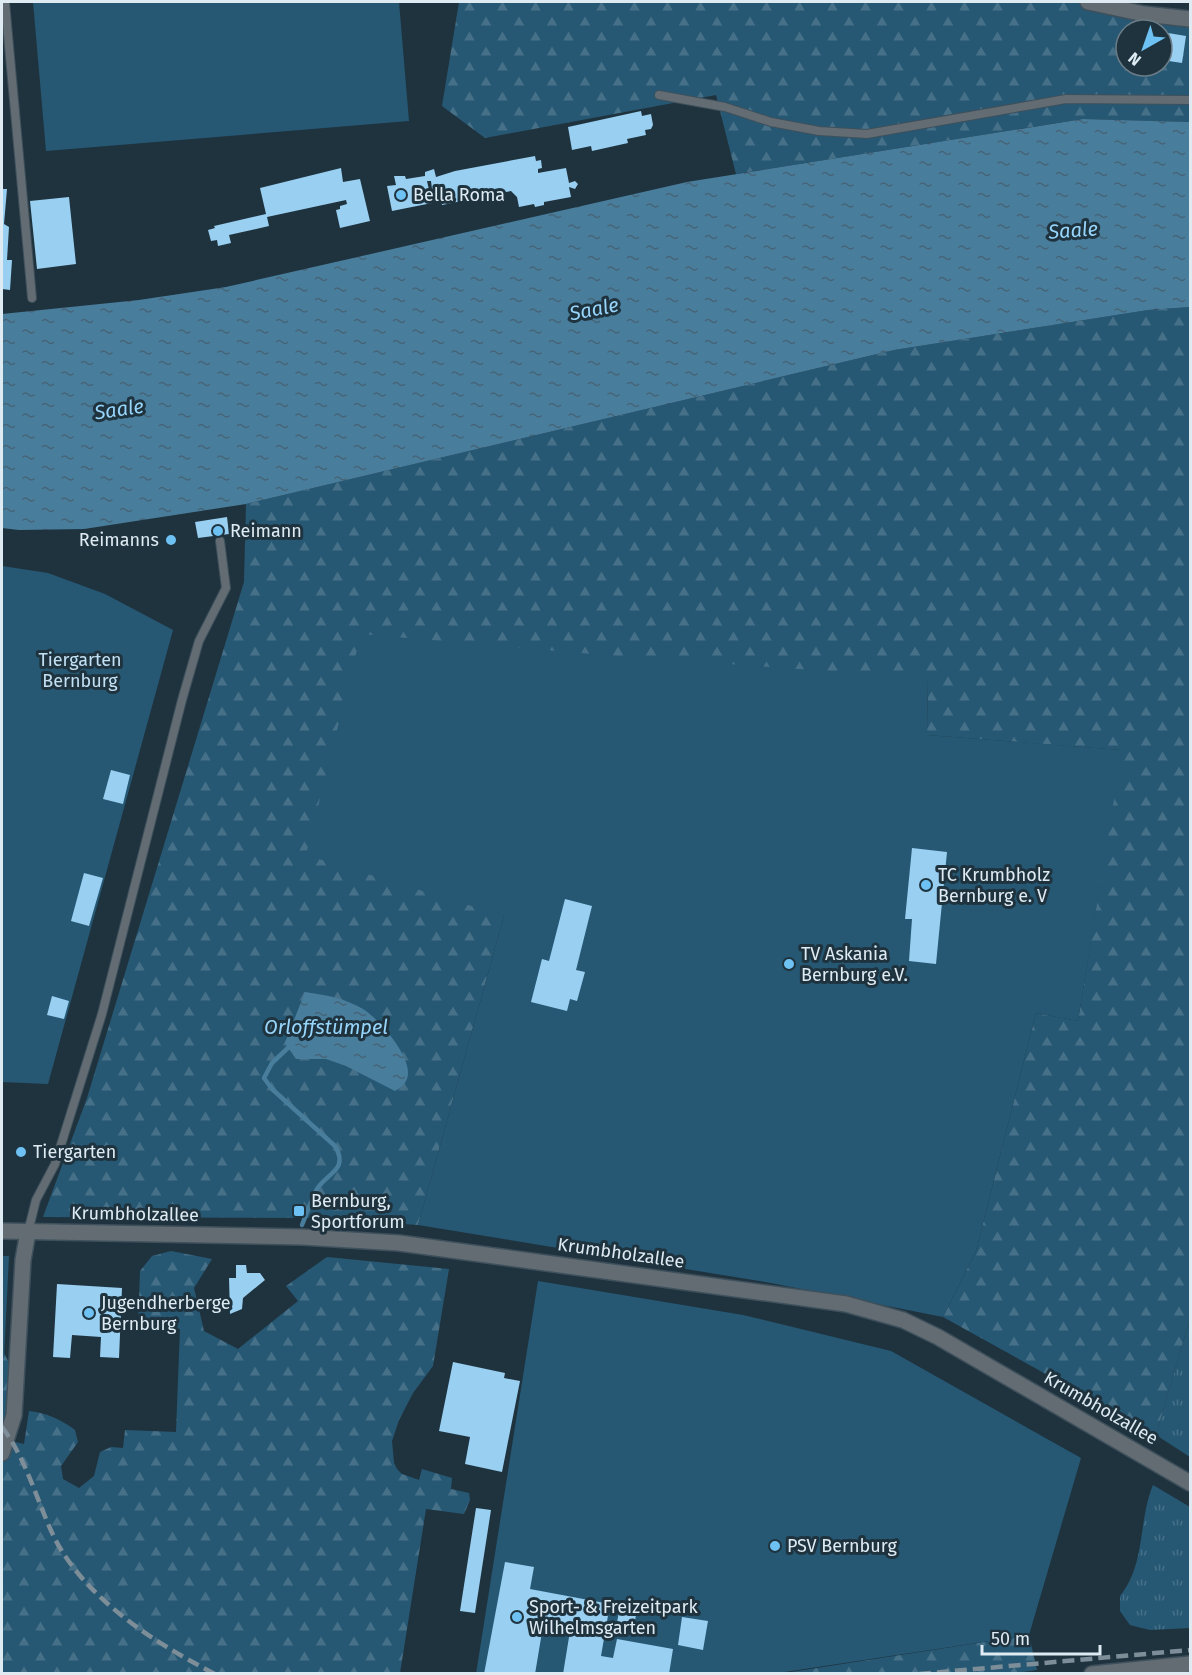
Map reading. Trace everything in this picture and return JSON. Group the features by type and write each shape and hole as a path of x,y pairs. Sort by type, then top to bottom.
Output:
{"street":[{"path":"1092,2 1144,14 1191,19"},
{"name":"Krumbholzallee","path":"2,1231 302,1237 396,1243 846,1304 903,1320 938,1337 1191,1483"},
{"path":"2,1452 14,1415 23,1260 28,1232"},
{"path":"1092,1674 1191,1664"}],"lane":[{"path":"5,2 32,298"},
{"path":"659,95 725,107 771,122 809,130 867,134 1066,99 1191,100"},
{"path":"28,1232 36,1200 55,1164 102,1014 199,641 226,588 220,541"}],"green space":[{"path":"33,2 399,2 409,121 46,151"},
{"path":"459,2 1075,2 1138,18 1114,18 1114,78 1174,78 1174,26 1190,27 1190,122 1083,119 736,174 716,95 485,138 442,106"},
{"path":"1190,307 1190,1318 1156,1435 943,1317 976,1251 1036,1013 1078,1021 1121,750 927,735 928,679 491,909 504,916 418,1225 320,1218 43,1217 87,1098 244,582 246,504 894,350 1148,310"},
{"name":"Tiergarten Bernburg","path":"2,566 48,573 105,594 173,630 48,1084 2,1082"},
{"name":"TV Askania Bernburg e.V.","path":"361,634 627,657 928,678 927,735 1122,750 1078,1021 1036,1013 976,1251 943,1317 771,1283 418,1225 504,916 306,855"},
{"path":"171,1251 212,1259 194,1288 204,1331 238,1349 298,1301 286,1286 327,1257 449,1269 433,1366 413,1393 399,1420 392,1441 394,1463 402,1474 419,1480 422,1469 452,1478 451,1489 469,1493 470,1500 464,1514 426,1509 400,1673 2,1674 2,1439 24,1444 29,1411 48,1415 69,1426 75,1430 78,1442 61,1466 63,1479 79,1488 94,1476 100,1452 111,1447 123,1448 125,1430 176,1432 180,1329 138,1328 140,1271 152,1256"},
{"path":"2,1256 9,1256 4,1357 2,1349"},
{"name":"PSV Bernburg","path":"538,1281 743,1315 891,1351 1081,1458 1029,1635 778,1673 476,1674"},
{"path":"1190,1318 1190,1457 1156,1435"},
{"path":"2,1349 10,1365 6,1419 2,1436"},
{"path":"1153,1485 1190,1507 1190,1628 1150,1630 1130,1625 1120,1611 1120,1596 1134,1570 1148,1499"},
{"path":"1029,1635 1037,1670 1008,1674 778,1674"}],"water":[{"name":"Saale","path":"1083,119 1190,122 1190,307 1148,310 894,350 246,504 84,529 2,528 2,314 139,300 226,287 687,182"},
{"name":"Orloffstümpel","path":"305,992 349,1002 370,1014 392,1038 404,1056 408,1073 404,1084 395,1091 346,1066 326,1059 296,1059 285,1043"}],"building":[{"path":"1174,34 1186,36 1182,63 1174,62"},
{"path":"641,111 642,116 651,114 653,125 651,129 645,130 646,135 627,139 628,143 592,151 591,146 572,150 568,127"},
{"path":"535,156 536,161 541,160 542,168 538,169 538,173 566,168 569,183 575,181 578,184 575,189 569,187 571,197 544,202 544,205 535,207 534,204 519,207 517,197 511,191 442,205 438,188 432,189 431,181 427,181 432,203 392,211 387,186 396,185 394,176 405,176 406,179 425,176 425,172 434,169 436,177 455,171"},
{"path":"341,168 343,182 360,179 370,221 340,228 336,210 347,204 346,200 267,217 269,226 229,235 231,243 218,246 217,240 211,241 208,230 215,228 214,226 266,214 260,188"},
{"path":"2,189 7,189 4,224 9,227 7,260 12,260 10,290 2,289"},
{"path":"69,197 76,264 37,269 30,201"},
{"path":"227,517 229,534 198,538 195,522"},
{"path":"111,770 130,775 123,804 103,799"},
{"name":"TC Krumbholz Bernburg e. V","path":"912,848 947,852 936,964 909,961 912,919 905,919"},
{"path":"84,873 103,878 89,926 71,921"},
{"path":"565,899 592,906 576,970 585,972 577,1001 570,999 567,1011 531,1002 542,959 549,961"},
{"path":"52,996 69,1001 64,1019 47,1015"},
{"path":"236,1265 246,1265 247,1273 260,1273 265,1280 243,1298 242,1309 230,1314 229,1278 236,1278"},
{"path":"57,1284 122,1288 119,1358 100,1357 101,1337 72,1335 70,1358 53,1357"},
{"path":"453,1362 505,1373 504,1378 520,1381 502,1472 465,1464 470,1437 439,1431"},
{"path":"476,1508 491,1510 475,1613 460,1611"},
{"path":"505,1562 534,1567 530,1589 610,1604 601,1656 613,1658 617,1639 673,1649 669,1674 633,1672 632,1674 563,1674 570,1631 543,1626 535,1674 484,1674"},
{"path":"620,1606 637,1610 633,1631 616,1628"},
{"path":"682,1617 708,1621 703,1650 678,1645"}],"waterway":[{"path":"291,1045 272,1063 264,1078 272,1089 335,1146 340,1160 335,1170 317,1189 302,1225"}],"railway":[{"path":"2,1427 25,1467 55,1539 85,1581 124,1618 146,1634 215,1674"},
{"path":"919,1674 1190,1650"}],"place":[{"name":"Bella Roma","path":"401,195"},
{"name":"Reimann","path":"218,531"},
{"name":"Reimanns","path":"171,540"},
{"name":"TC Krumbholz Bernburg e. V","path":"926,885"},
{"name":"TV Askania Bernburg e.V.","path":"789,964"},
{"name":"Tiergarten","path":"21,1152"},
{"name":"Bernburg, Sportforum","path":"299,1211"},
{"name":"Jugendherberge Bernburg","path":"89,1313"},
{"name":"PSV Bernburg","path":"775,1546"},
{"name":"Sport- & Freizeitpark Wilhelmsgarten","path":"517,1617"}]}
